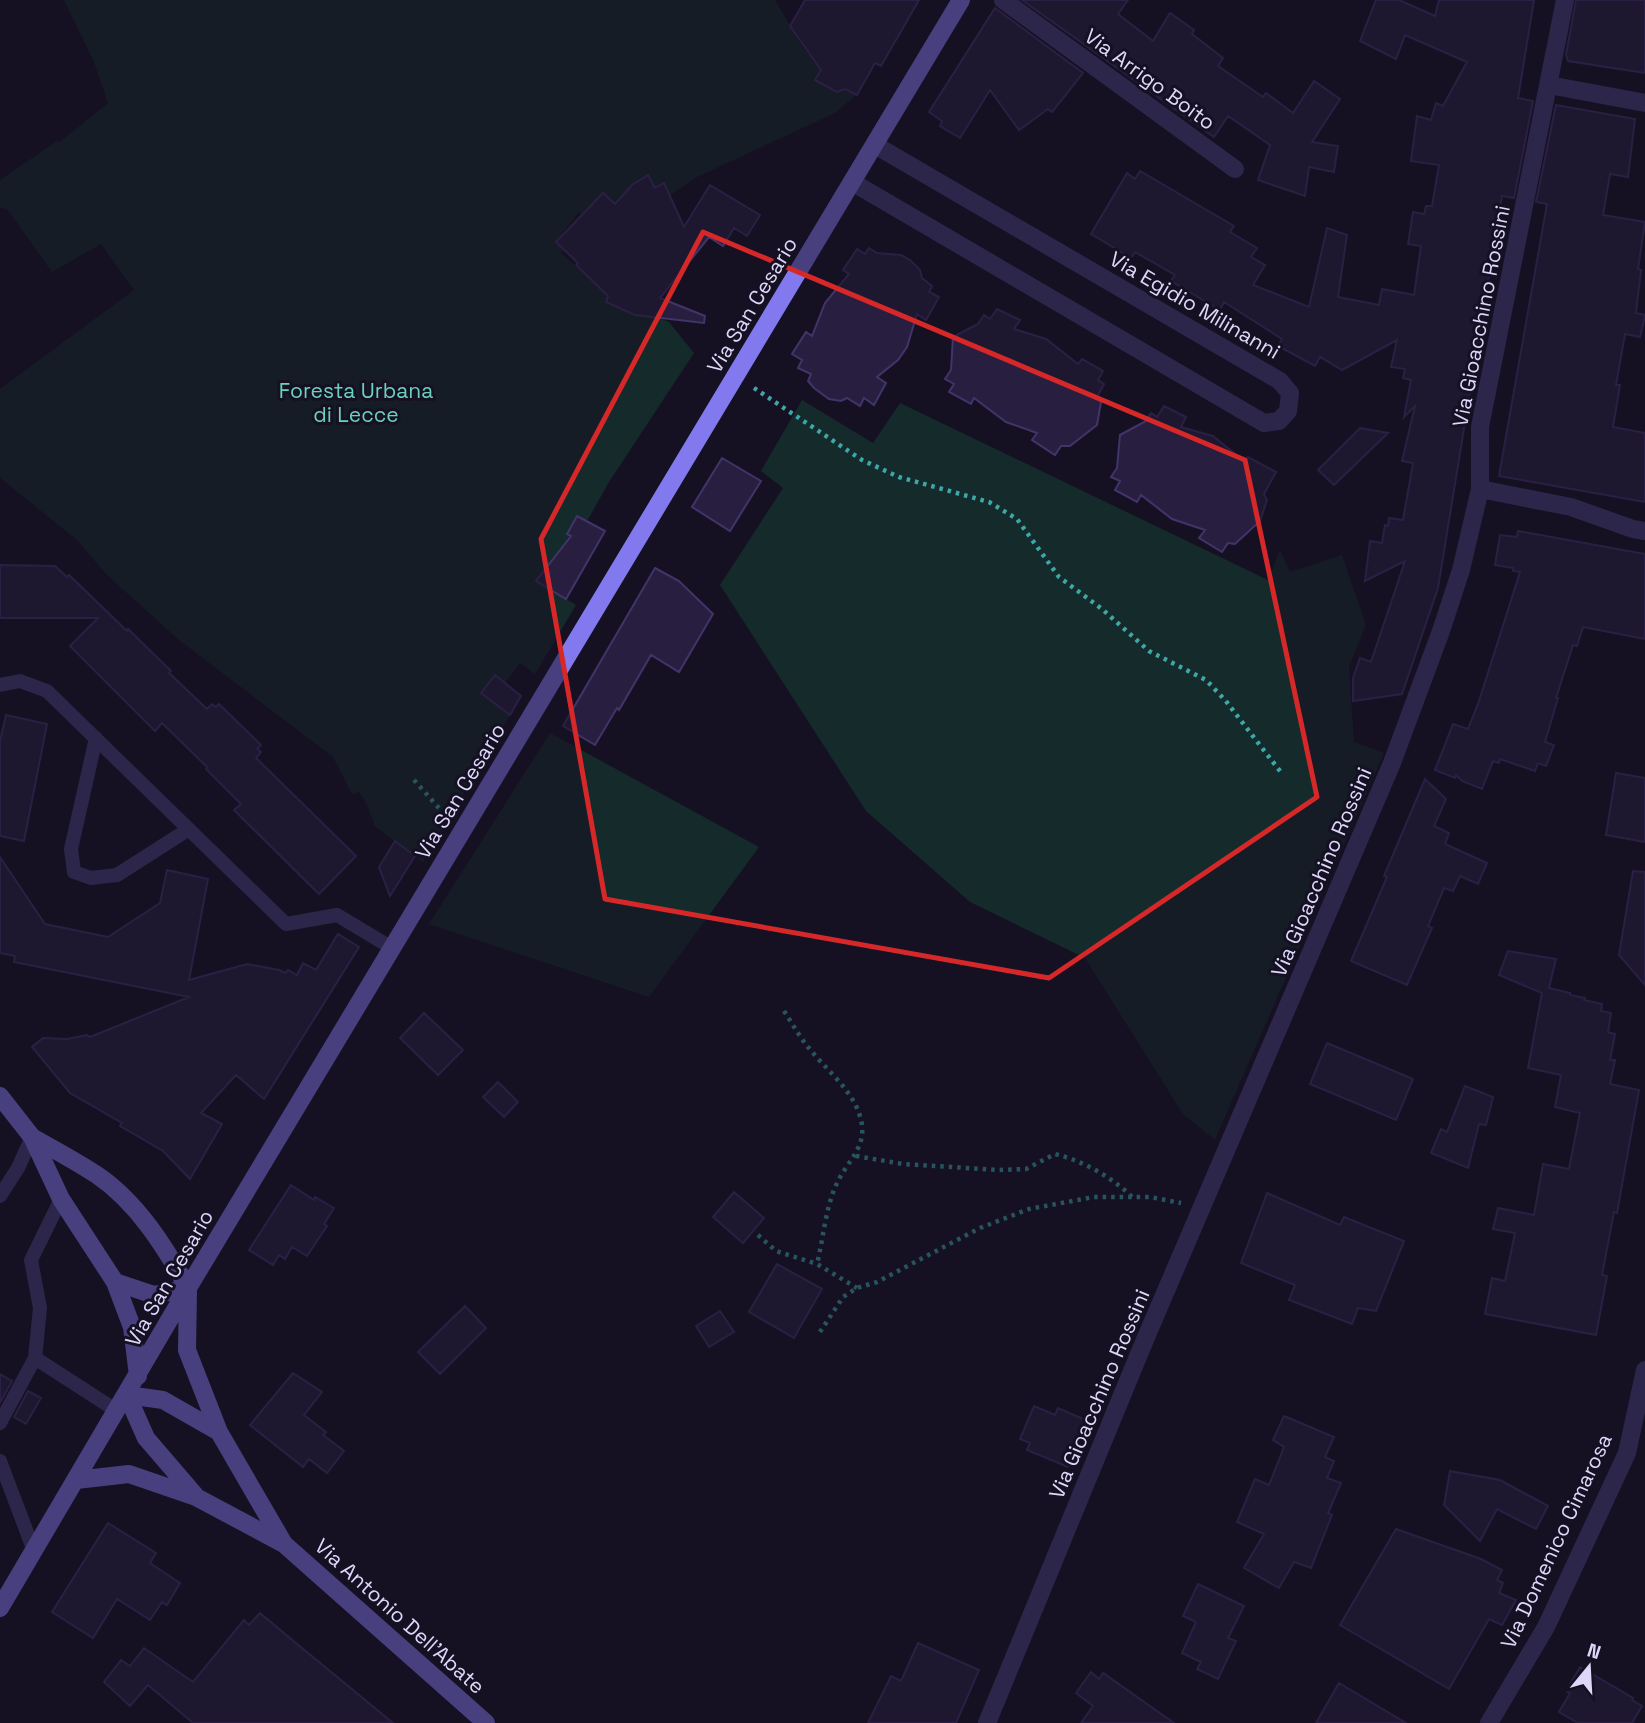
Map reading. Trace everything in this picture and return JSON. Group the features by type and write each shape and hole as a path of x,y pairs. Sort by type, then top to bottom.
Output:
{"main road":[{"name":"Via San Cesario","path":"0,1608 188,1288 961,0"},
{"path":"0,1096 32,1137 61,1199 115,1282 132,1328 138,1376"},
{"path":"32,1137 99,1177 138,1212 167,1251 188,1288 154,1295 115,1282"},
{"name":"Via Antonio Dell'Abate","path":"188,1288 187,1350 219,1432 284,1544"},
{"path":"127,1395 163,1401 219,1432"},
{"name":"Via Antonio Dell'Abate","path":"127,1395 146,1438 196,1497"},
{"name":"Via Antonio Dell'Abate","path":"76,1480 129,1474 196,1497 284,1544 486,1723"}],"street":[{"name":"Via Arrigo Boito","path":"1003,0 1235,169"},
{"name":"Via Gioacchino Rossini","path":"987,1723 1144,1342 1392,763 1457,582 1480,489 1480,427 1564,0"},
{"path":"1549,85 1645,103"},
{"name":"Via Egidio Milinanni","path":"852,183 1264,423 1279,421 1288,411 1290,393 1280,381 875,145"},
{"path":"1480,489 1571,507 1645,531"},
{"name":"Via Domenico Cimarosa","path":"1489,1723 1546,1627 1627,1453 1645,1370"}],"lane":[{"path":"0,685 20,681 47,691 286,924 337,915 392,948"},
{"path":"96,738 71,849 74,872 92,878 117,875 189,829"},
{"path":"0,1196 18,1168 32,1137"},
{"path":"0,1423 35,1358 40,1308 31,1260 61,1199"},
{"path":"35,1358 117,1411"},
{"path":"0,1461 34,1551"}],"path":[{"path":"735,376 862,460 899,477 989,502 1017,519 1059,577 1149,651 1206,680 1253,734 1283,775"},
{"path":"414,780 449,818 464,829"},
{"path":"784,1011 807,1046 855,1104 862,1124 856,1156 834,1190 817,1264"},
{"path":"856,1156 903,1164 999,1170 1026,1169 1055,1154 1072,1158 1120,1186 1132,1198"},
{"path":"820,1332 843,1297 857,1288 877,1282 980,1228 1029,1209 1094,1197 1150,1197 1179,1202 1202,1210"},
{"path":"758,1236 776,1251 817,1264 857,1288"}],"highlighted area":[{"path":"703,232 1245,460 1317,797 1049,978 605,899 541,539"}],"green space":[{"name":"Foresta Urbana di Lecce","path":"64,0 775,0 802,46 821,70 815,80 836,92 845,89 856,95 835,113 697,177 670,195 664,183 655,188 648,175 632,185 615,204 603,194 583,216 579,212 556,241 564,250 561,253 608,296 606,302 635,315 656,317 669,322 694,353 609,482 587,521 577,516 567,533 576,539 569,551 562,547 536,581 576,605 535,674 520,663 505,683 495,675 482,693 510,715 423,862 373,825 366,803 359,792 352,794 333,757 179,640 106,574 77,540 0,478 0,389 134,290 101,244 52,272 7,209 0,208 0,180 57,141 60,142 108,103 94,62"},
{"path":"802,400 873,443 900,403 1268,580 1280,550 1290,572 1342,555 1366,625 1349,667 1354,742 1384,753 1215,1140 1183,1114 1085,958 970,902 866,811 720,585 783,488 761,471"},
{"path":"550,733 759,847 649,997 429,924"}],"building":[{"path":"805,0 919,0 881,66 875,63 857,95 845,89 837,92 815,80 821,70 790,26"},
{"path":"1022,0 1128,0 1118,14 1153,41 1170,13 1194,30 1192,34 1223,58 1218,66 1263,97 1266,93 1293,113 1314,81 1340,99 1312,142 1338,146 1334,172 1309,167 1305,196 1258,180 1270,145 1228,116 1214,137"},
{"path":"1376,0 1399,0 1435,16 1439,0 1534,0 1518,98 1533,101 1514,198 1502,196 1438,588 1402,694 1353,701 1353,678 1360,658 1371,662 1405,561 1365,581 1370,541 1382,543 1389,518 1403,520 1413,463 1402,461 1415,406 1404,417 1411,380 1403,378 1405,369 1391,367 1397,340 1342,370 1320,357 1315,366 1278,346 1282,339 1224,302 1220,310 1171,281 1175,275 1135,252 1131,258 1091,234 1127,173 1135,179 1140,171 1234,226 1230,232 1257,248 1251,257 1265,265 1253,285 1309,307 1327,228 1347,235 1338,297 1379,305 1382,289 1414,295 1421,246 1408,244 1413,212 1424,214 1426,206 1432,206 1439,165 1411,161 1417,116 1431,120 1436,103 1443,106 1467,62 1405,35 1396,59 1360,41"},
{"path":"1576,0 1645,0 1645,73 1568,61 1566,55"},
{"path":"995,8 1083,73 1052,112 1048,109 1019,130 990,90 960,138 940,126 942,121 929,112"},
{"path":"1556,105 1635,119 1628,177 1610,174 1603,215 1645,222 1638,269 1641,270 1636,313 1645,315 1640,337 1625,334 1616,385 1620,385 1613,427 1645,433 1645,502 1499,476 1547,204 1536,202"},
{"path":"648,175 655,188 664,183 684,227 710,185 760,215 747,236 734,228 723,246 709,237 660,298 705,316 704,323 635,315 606,302 608,296 556,242 603,193 615,204 632,185"},
{"path":"869,248 877,253 901,255 910,260 920,270 922,278 932,286 929,292 939,297 926,320 917,314 907,347 898,360 877,377 886,383 874,405 864,398 860,406 847,398 841,401 829,399 814,388 808,381 811,374 798,368 802,360 792,354 806,332 812,336 825,303 849,274 843,270 857,249 865,254"},
{"path":"997,309 1020,320 1014,329 1046,339 1078,364 1082,359 1103,371 1098,380 1104,384 1097,397 1101,402 1097,425 1070,446 1061,446 1055,455 1032,440 1037,433 1006,422 974,398 971,404 949,392 954,384 945,379 951,370 953,337 978,324 984,315 990,319"},
{"path":"1164,406 1186,417 1181,427 1213,436 1245,462 1248,457 1276,472 1264,494 1267,500 1260,521 1235,544 1228,543 1222,552 1199,538 1205,530 1172,519 1141,495 1137,502 1115,490 1120,481 1111,477 1117,468 1120,435 1146,421 1151,413 1157,417"},
{"path":"1360,428 1388,433 1334,485 1318,470"},
{"path":"722,458 761,481 730,531 692,507"},
{"path":"577,516 605,531 566,599 536,581 571,536 567,534"},
{"path":"1518,531 1645,554 1645,639 1583,627 1577,646 1573,645 1556,698 1545,742 1554,745 1546,766 1538,763 1535,771 1500,759 1499,763 1493,761 1482,789 1462,781 1456,775 1455,778 1435,770 1453,724 1468,729 1479,701 1520,572 1495,565 1500,535 1517,537"},
{"path":"0,565 55,566 67,577 69,575 127,631 128,629 207,709 212,704 216,707 219,704 261,745 257,749 261,752 256,758 356,856 319,894 234,810 241,804 207,767 162,723 155,731 70,646 98,618 0,618"},
{"path":"655,568 679,581 713,614 679,672 651,655 595,745 563,726"},
{"path":"495,675 521,696 510,715 481,693"},
{"path":"6,715 47,724 24,841 0,836 0,741"},
{"path":"1616,773 1645,778 1645,842 1606,835"},
{"path":"1425,779 1446,799 1434,826 1449,833 1445,844 1487,863 1478,884 1460,876 1453,891 1444,888 1428,926 1432,928 1407,985 1351,961"},
{"path":"395,841 415,856 390,896 379,867"},
{"path":"0,857 45,924 108,937 160,903 167,870 208,879 189,980 247,964 285,973 288,970 297,975 303,963 316,970 338,934 359,947 264,1099 236,1075 201,1113 222,1124 190,1179 163,1151 70,1093 32,1047 43,1038 90,1037 189,997 14,962 15,956 0,953"},
{"path":"1633,871 1645,872 1645,985 1619,955"},
{"path":"1508,951 1556,959 1549,988 1602,1004 1601,1011 1611,1013 1608,1032 1615,1034 1610,1060 1615,1060 1610,1084 1639,1090 1617,1213 1614,1212 1602,1275 1607,1276 1596,1335 1485,1314 1492,1278 1505,1281 1515,1233 1493,1229 1498,1208 1534,1215 1543,1164 1569,1169 1580,1113 1555,1107 1561,1075 1528,1068 1542,993 1499,975"},
{"path":"424,1013 463,1050 438,1075 400,1038"},
{"path":"1327,1043 1413,1079 1396,1120 1310,1084"},
{"path":"498,1082 518,1102 504,1117 483,1097"},
{"path":"1465,1086 1493,1097 1486,1125 1479,1124 1468,1168 1431,1153 1441,1129 1447,1132"},
{"path":"291,1185 314,1200 315,1197 334,1208 324,1224 327,1226 307,1256 292,1247 285,1259 279,1255 273,1265 249,1250"},
{"path":"734,1192 764,1218 743,1243 713,1217"},
{"path":"1267,1193 1340,1225 1344,1217 1404,1241 1376,1311 1358,1308 1352,1324 1289,1300 1295,1285 1241,1263"},
{"path":"777,1264 822,1289 794,1338 749,1312"},
{"path":"465,1306 486,1328 440,1374 418,1352"},
{"path":"720,1311 734,1332 709,1347 696,1326"},
{"path":"293,1373 322,1392 304,1415 326,1432 323,1435 344,1451 327,1473 309,1459 303,1467 250,1425"},
{"path":"0,1374 12,1381 0,1403"},
{"path":"28,1391 41,1398 26,1424 14,1417"},
{"path":"1034,1406 1055,1415 1058,1408 1088,1421 1068,1467 1027,1450 1030,1443 1020,1439"},
{"path":"1284,1416 1334,1437 1325,1457 1334,1461 1327,1478 1341,1483 1328,1513 1332,1515 1311,1568 1294,1562 1279,1588 1244,1568 1264,1534 1237,1522 1255,1479 1269,1485 1284,1447 1273,1440"},
{"path":"1450,1471 1500,1480 1548,1506 1536,1529 1497,1509 1480,1541 1444,1505"},
{"path":"108,1523 156,1553 150,1563 180,1583 167,1605 162,1602 150,1620 117,1599 93,1638 52,1612"},
{"path":"1396,1529 1481,1559 1502,1570 1497,1580 1503,1583 1499,1593 1516,1600 1502,1625 1489,1619 1449,1689 1340,1625"},
{"path":"1198,1584 1244,1606 1228,1638 1236,1641 1218,1679 1197,1669 1201,1662 1182,1653 1196,1622 1183,1616"},
{"path":"260,1613 393,1723 193,1723 148,1685 130,1706 104,1682 121,1660 130,1666 144,1648 193,1682 244,1620 249,1625"},
{"path":"918,1643 979,1670 956,1723 868,1723 891,1676 901,1681"},
{"path":"1580,1667 1642,1706 1632,1723 1578,1723 1559,1712 1570,1693 1566,1691"},
{"path":"1091,1672 1099,1679 1103,1673 1174,1723 1081,1723 1093,1706 1076,1693"},
{"path":"1339,1683 1406,1723 1316,1723"}]}
